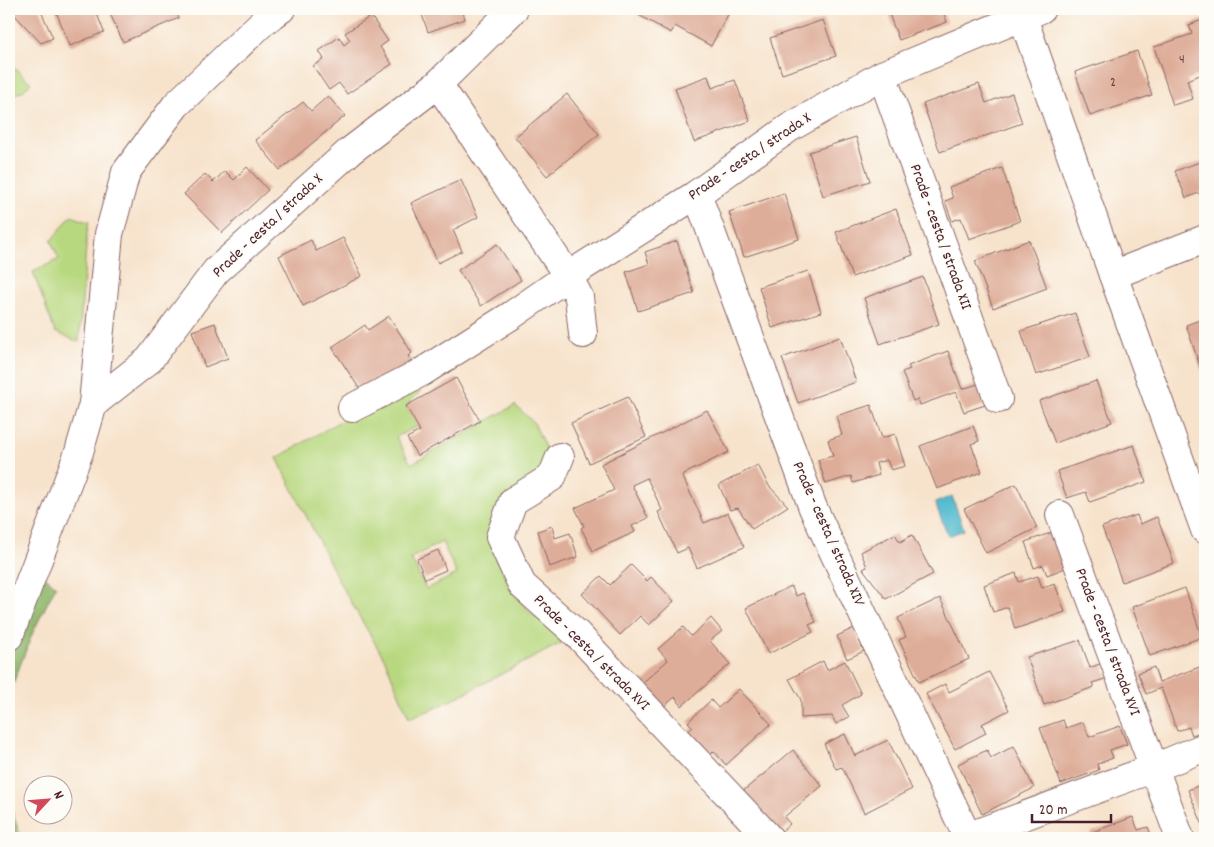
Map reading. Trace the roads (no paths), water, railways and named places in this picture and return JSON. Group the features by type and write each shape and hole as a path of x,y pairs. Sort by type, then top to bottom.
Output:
{"street":[{"path":"9,636 79,452 93,404 109,234 126,172 176,105 262,22 281,9"},
{"name":"Prade - cesta / strada X","path":"93,404 149,360 216,271 349,152 438,84 514,9"},
{"path":"1028,11 1113,275 1205,528"},
{"name":"Prade - cesta / strada X","path":"352,408 422,372 512,315 568,276 698,194 789,128 882,75 1028,11"},
{"name":"Prade - cesta / strada XII","path":"882,75 998,400"},
{"path":"438,84 568,276 579,297 583,334"},
{"name":"Prade - cesta / strada XIV","path":"698,194 813,508 967,838"},
{"path":"1113,275 1205,239"},
{"name":"Prade - cesta / strada XVI","path":"560,457 552,477 513,502 500,537 522,584 578,635 769,838"},
{"name":"Prade - cesta / strada XVI","path":"1060,515 1180,838"},
{"path":"967,838 1205,747"}],"water":[{"path":"952,496 964,530 948,536 935,503"}]}
